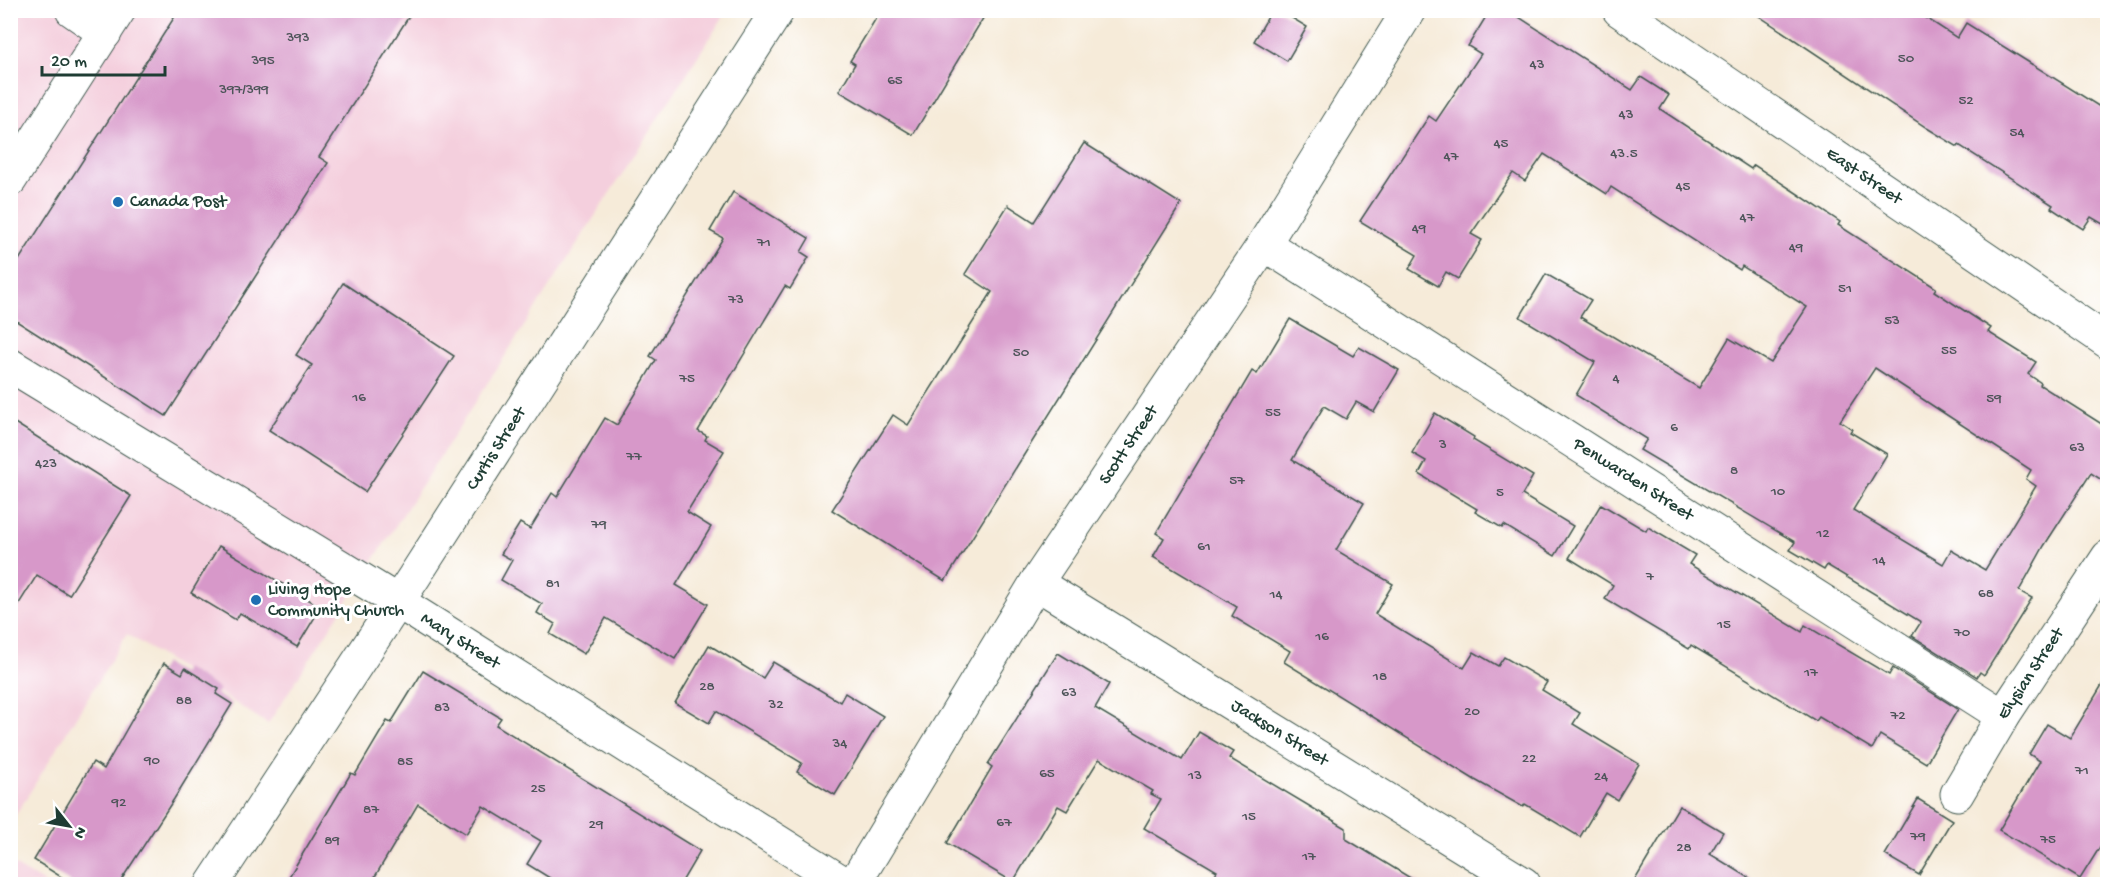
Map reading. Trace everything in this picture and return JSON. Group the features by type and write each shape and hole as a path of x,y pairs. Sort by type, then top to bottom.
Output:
{"street":[{"path":"10,180 112,22 72,10"},
{"name":"Curtis Street","path":"212,885 778,10"},
{"name":"Scott Street","path":"854,885 1036,583 1264,244 1409,10"},
{"name":"East Street","path":"1619,10 2108,342"},
{"name":"Penwarden Street","path":"1264,244 2003,716"},
{"name":"Mary Street","path":"10,365 397,601 845,885"},
{"name":"Elysian Street","path":"1957,794 2003,716 2108,557"},
{"name":"Jackson Street","path":"1036,583 1508,881"}],"shaded area":[{"path":"11,11 727,11 268,724 127,634 11,823"},
{"path":"11,863 46,884 11,884"}],"building":[{"path":"179,10 413,10 319,157 328,163 166,416 10,317 10,274"},
{"path":"881,10 988,10 913,135 839,91 855,64 850,61"},
{"path":"1272,10 1279,10 1307,27 1287,61 1254,41"},
{"path":"1490,10 1508,10 1632,90 1641,77 1669,95 1660,109 1751,169 1754,165 1840,222 1838,225 1936,288 1934,291 1991,328 1988,332 2036,362 2028,374 2041,383 2040,385 2108,428 2108,484 2091,473 2044,546 2019,591 2032,598 1984,675 1980,672 1977,677 1912,636 1921,622 1827,565 1824,570 1790,550 1795,542 1640,450 1647,439 1576,395 1595,362 1520,317 1546,274 1591,300 1580,317 1699,388 1729,338 1771,363 1807,307 1742,266 1740,270 1611,187 1607,194 1544,154 1525,181 1513,173 1471,234 1482,240 1458,279 1446,272 1438,286 1409,269 1417,255 1360,221 1429,116 1436,121 1481,54 1468,46","holes":["1875,368 2031,470 2026,479 2036,486 1985,570 1951,550 1943,564 1853,510 1887,454 1850,432 1852,429 1840,421"]},
{"path":"1750,10 1914,10 1957,38 1966,23 2108,112 2108,227 2091,217 2083,229 2051,208 2053,205 1959,145 1958,147 1927,128"},
{"path":"1084,143 1181,204 945,581 832,510 893,415 908,425 992,292 965,274 1008,205 1034,222"},
{"path":"733,192 809,238 801,252 809,257 790,289 785,286 698,431 707,436 705,440 724,451 687,512 711,527 676,585 708,604 675,659 606,618 584,654 550,634 555,624 537,613 542,604 501,580 512,560 501,554 520,523 530,529 552,493 557,497 605,418 617,425 656,360 650,356 723,238 710,231"},
{"path":"343,283 454,356 365,492 269,430 312,365 296,355"},
{"path":"1290,319 1353,356 1359,347 1399,370 1374,412 1356,402 1346,419 1324,406 1292,460 1364,503 1336,550 1393,584 1375,614 1464,668 1474,652 1498,666 1504,657 1547,682 1542,690 1580,713 1573,724 1639,764 1617,800 1606,793 1580,837 1525,804 1523,807 1475,780 1284,662 1290,651 1232,616 1237,607 1153,557 1164,538 1156,533 1252,371 1257,374"},
{"path":"1435,413 1474,437 1473,440 1533,476 1522,495 1573,526 1555,556 1504,525 1502,528 1475,512 1477,509 1419,474 1426,461 1412,453"},
{"path":"10,420 131,496 69,595 37,575 10,618"},
{"path":"1601,504 1646,531 1648,527 1695,555 1689,564 1802,632 1805,625 1889,675 1893,668 1958,709 1926,763 1880,735 1872,749 1819,717 1816,721 1691,645 1689,649 1605,599 1613,585 1569,558"},
{"name":"Living Hope Community Church","path":"219,546 321,607 297,647 240,613 236,620 191,593"},
{"path":"709,645 763,678 773,662 840,702 845,693 883,716 835,795 797,772 802,763 716,711 709,723 675,703"},
{"path":"1058,653 1109,684 1095,708 1182,760 1199,732 1233,752 1229,758 1346,828 1346,839 1422,885 1209,885 1217,871 1144,828 1161,799 1151,794 1153,791 1099,759 1067,811 1058,806 1013,882 947,843 992,767 988,764"},
{"path":"164,663 182,674 185,668 219,689 216,694 232,704 118,885 74,885 34,860 93,762 104,769"},
{"path":"423,671 501,718 496,725 700,851 680,885 561,885 527,864 541,841 483,806 466,834 418,804 370,885 284,885 351,773 355,775 387,721 391,723"},
{"path":"2108,675 2108,834 2080,879 1999,830 2040,761 2029,754 2047,724 2070,738"},
{"path":"1918,799 1952,820 1919,875 1885,855"},
{"path":"1679,806 1723,832 1710,854 1761,885 1632,885"}],"place":[{"name":"Canada Post","path":"118,202"},
{"name":"Living Hope Community Church","path":"256,600"}]}
